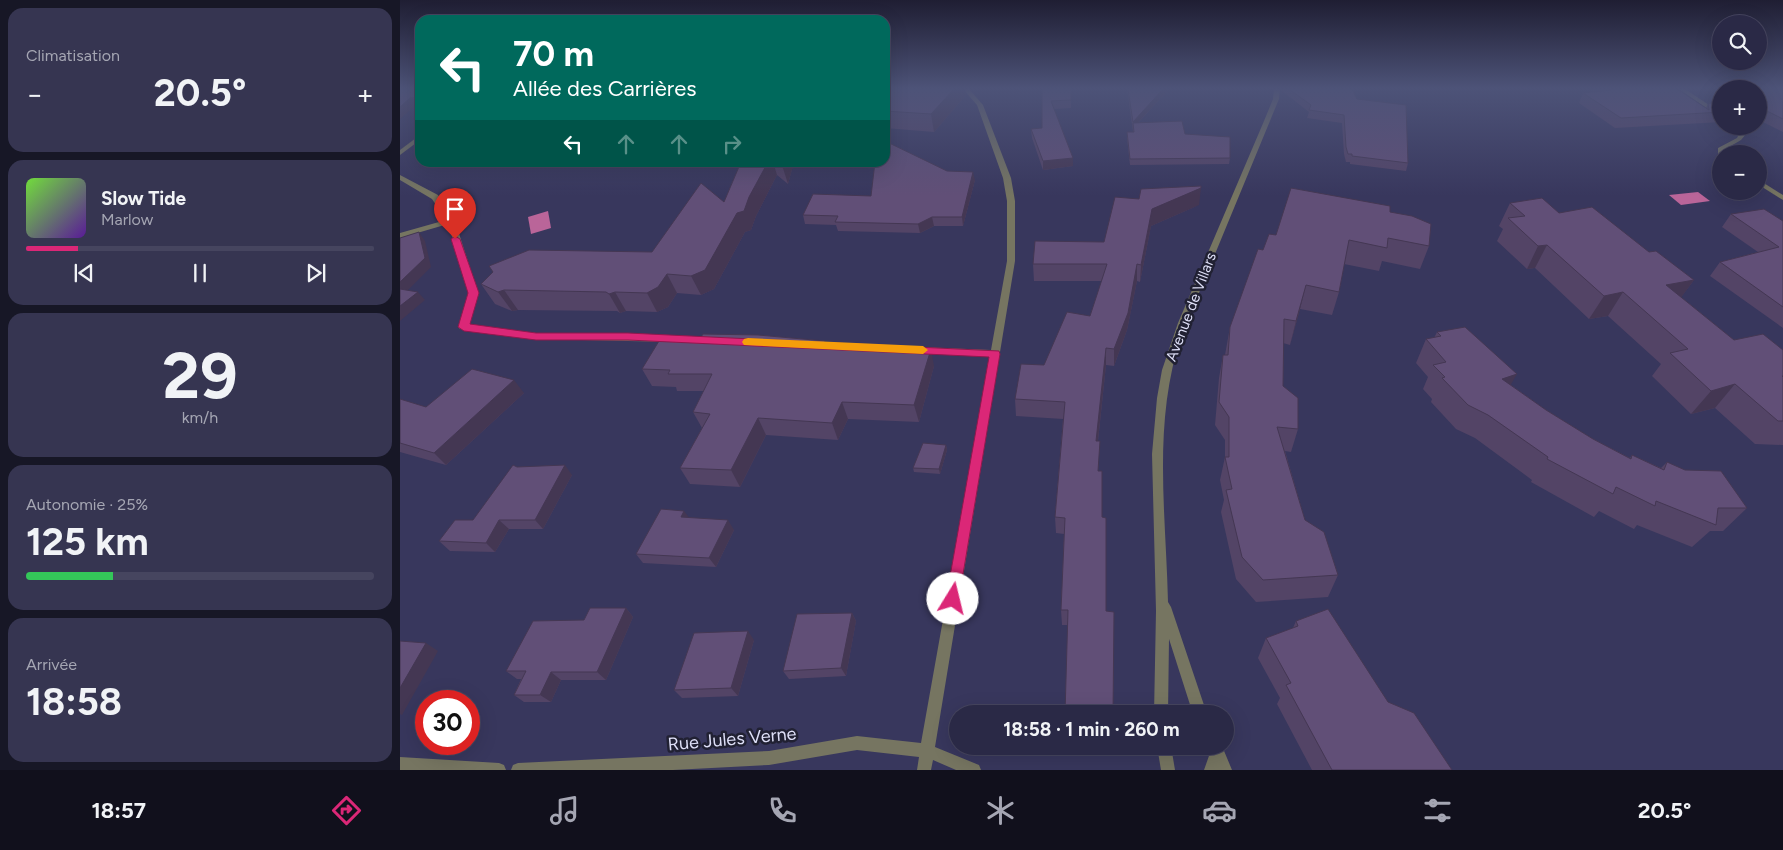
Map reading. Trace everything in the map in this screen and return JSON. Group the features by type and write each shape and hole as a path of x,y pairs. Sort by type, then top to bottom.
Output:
{"street":[{"path":"924,770 1011,261 1011,201 1007,178 988,125"},
{"name":"Avenue de Villars","path":"1161,705 1162,597 1156,471 1157,441 1168,368 1179,332 1226,218 1243,184 1266,125"},
{"path":"1728,145 1740,139 1742,135"},
{"path":"400,153 415,141"},
{"path":"400,177 435,197 451,221 474,293 464,327 536,336 687,339"},
{"path":"1767,187 1783,198"},
{"path":"400,236 451,221"},
{"path":"806,345 995,354"},
{"name":"Avenue de Villars","path":"1162,597 1197,705"},
{"name":"Rue Jules Verne","path":"518,770 769,758 857,743 928,751 974,770"},
{"path":"1166,755 1168,770"},
{"path":"1211,770 1215,755"},
{"path":"1218,755 1225,770"},
{"path":"400,764 499,770"}],"shaded area":[{"path":"1698,192 1710,201 1681,205 1669,195"},
{"path":"548,211 551,228 531,234 528,217"}],"building":[{"path":"1042,125 1060,125 1073,158 1043,161 1031,129 1042,128"},
{"path":"1133,125 1183,125 1185,134 1230,137 1230,158 1130,159 1127,132 1134,132"},
{"path":"1345,125 1407,125 1408,163 1352,156 1352,154 1348,154"},
{"path":"890,143 947,171 973,172 962,217 932,217 918,224 835,222 838,216 803,215 813,194 871,196 874,167 890,167"},
{"path":"739,167 765,167 749,197 744,211 737,213 705,270 691,276 667,274 658,287 647,293 615,292 609,294 606,292 504,290 498,292 481,284 493,272 489,266 529,250 652,252 701,183 724,202"},
{"path":"1201,186 1201,188 1152,209 1141,265 1137,264 1128,313 1114,349 1106,348 1096,441 1100,441 1098,471 1102,471 1102,517 1106,518 1106,611 1114,612 1113,705 1065,705 1068,610 1061,610 1065,518 1055,517 1065,402 1015,399 1021,364 1044,365 1067,312 1090,316 1107,264 1033,264 1035,241 1104,242 1115,197 1139,199 1141,189"},
{"path":"1291,188 1390,206 1390,212 1412,216 1431,224 1429,246 1388,238 1387,248 1349,240 1339,292 1306,285 1296,321 1284,319 1283,386 1298,398 1298,429 1277,427 1305,520 1324,532 1338,575 1263,580 1242,557 1226,490 1232,489 1225,457 1229,457 1229,417 1219,402 1223,355 1228,355 1230,327 1258,249 1263,250 1269,234 1276,235"},
{"path":"1542,198 1559,213 1592,207 1649,252 1656,251 1694,280 1666,285 1734,340 1763,334 1783,350 1783,421 1778,421 1735,384 1711,391 1670,353 1688,349 1623,292 1604,296 1547,245 1538,246 1508,218 1525,216 1510,203"},
{"path":"1764,209 1783,221 1783,307 1720,262 1779,247 1731,214"},
{"path":"419,232 425,258 400,282 400,238"},
{"path":"400,289 418,292 400,306"},
{"path":"1465,327 1517,374 1502,379 1546,410 1593,439 1631,459 1632,455 1664,470 1667,462 1685,470 1721,471 1747,508 1718,508 1716,525 1656,501 1655,506 1616,487 1613,494 1547,459 1548,457 1488,415 1468,405 1442,378 1445,377 1433,365 1446,362 1426,339 1441,336 1437,332"},
{"path":"703,334 758,335 825,341 823,347 876,350 877,346 931,349 914,405 842,402 832,423 758,418 731,470 680,468 710,414 693,412 712,374 668,374 670,370 642,369 662,336 701,337"},
{"path":"472,369 514,380 434,453 400,443 400,399 426,407"},
{"path":"923,443 946,445 939,469 913,468"},
{"path":"513,465 517,467 565,465 535,520 499,520 486,543 439,541 455,520 473,520"},
{"path":"661,509 684,511 681,517 728,520 709,558 636,554"},
{"path":"590,608 626,608 597,672 551,672 540,695 514,695 526,671 506,671 533,621 584,620"},
{"path":"1328,609 1388,702 1414,713 1452,770 1332,770 1286,685 1291,683 1266,638 1298,626 1296,621"},
{"path":"852,613 841,668 783,671 797,614"},
{"path":"748,631 731,688 674,690 694,633"},
{"path":"400,641 426,643 400,688"}],"slow traffic":[{"path":"748,342 923,350"}],"route":[{"path":"455,239 474,293 464,327 536,336 628,337 995,354 953,599"}]}
